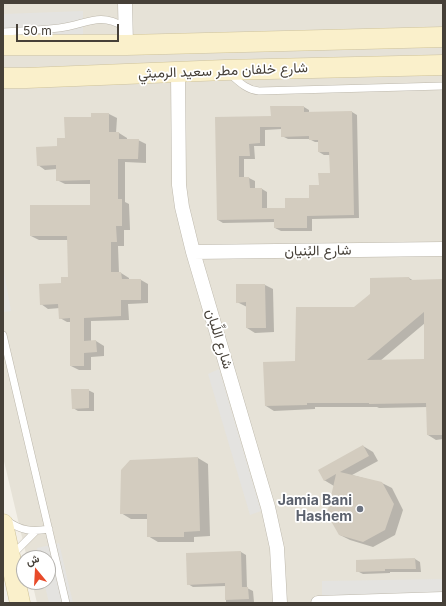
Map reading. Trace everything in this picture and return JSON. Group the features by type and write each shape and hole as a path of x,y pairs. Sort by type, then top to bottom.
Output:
{"street":[{"path":"125,3 126,36"},
{"name":"شارع خلفان مطر سعيد الرميثي","path":"3,45 126,36 443,37"},
{"name":"شارع خلفان مطر سعيد الرميثي","path":"5,78 225,70 443,66"},
{"name":"شارع اللِّبان","path":"178,72 179,186 182,207 193,252 268,507 277,548 280,603"},
{"name":"شارع البُنيان","path":"193,252 443,249"},
{"path":"3,524 20,603"},
{"path":"318,603 443,599"}],"lane":[{"path":"3,32 60,28 96,19 112,20 126,36"},
{"path":"225,70 246,88 259,91 443,86"},
{"path":"3,334 66,603"},
{"path":"3,518 17,527 35,532 49,529"},
{"path":"11,557 35,532"}],"shaded area":[{"path":"3,3 443,3 443,603 37,603 34,590 56,590 56,550 25,550 3,457"},
{"path":"83,11 83,35 3,36 3,14"},
{"path":"3,266 11,311 3,312"},
{"path":"219,369 261,511 250,515 208,374"},
{"path":"59,543 73,603 49,603 46,590 56,590 56,550 37,550 37,548"},
{"path":"443,579 443,603 322,603 322,581"}],"building":[{"path":"270,106 304,106 304,112 352,111 354,215 307,216 307,228 274,228 274,219 217,220 215,117 271,116","holes":["260,127 281,127 281,137 309,136 309,140 318,140 318,152 329,152 330,173 318,173 319,185 309,185 309,198 285,198 285,208 262,208 262,188 250,188 249,177 239,177 239,156 250,156 249,144 260,143"]},
{"path":"91,113 109,113 109,132 119,132 119,139 139,139 138,159 118,159 118,199 122,199 122,226 116,226 117,242 111,242 111,272 121,272 122,279 141,279 141,300 121,300 121,316 84,318 84,341 96,340 97,352 84,353 84,366 70,366 70,318 59,319 58,304 40,305 39,284 61,283 61,277 68,277 67,236 30,236 30,205 90,205 90,180 56,181 56,165 37,166 36,147 57,146 57,138 65,138 64,117 91,117"},
{"path":"409,277 410,280 443,279 443,435 427,435 426,403 307,403 307,405 265,406 263,362 295,361 296,307 354,307 370,294 370,278","holes":["424,312 424,359 367,360"]},
{"path":"236,284 265,284 266,328 246,328 246,302 236,303"},
{"path":"71,389 89,389 89,408 72,409"},
{"name":"Jamia Bani Hashem","path":"363,445 369,456 340,472 382,482 394,504 385,530 363,542 339,535 327,514 336,474 324,481 318,470"},
{"path":"198,457 200,531 184,532 184,537 147,537 147,514 120,514 121,470 130,460"},
{"path":"241,551 242,587 248,587 249,599 225,600 225,583 187,585 186,553"},
{"path":"415,558 416,569 385,569 385,571 356,572 356,560"}],"place":[{"name":"Jamia Bani Hashem","path":"360,509"}]}
